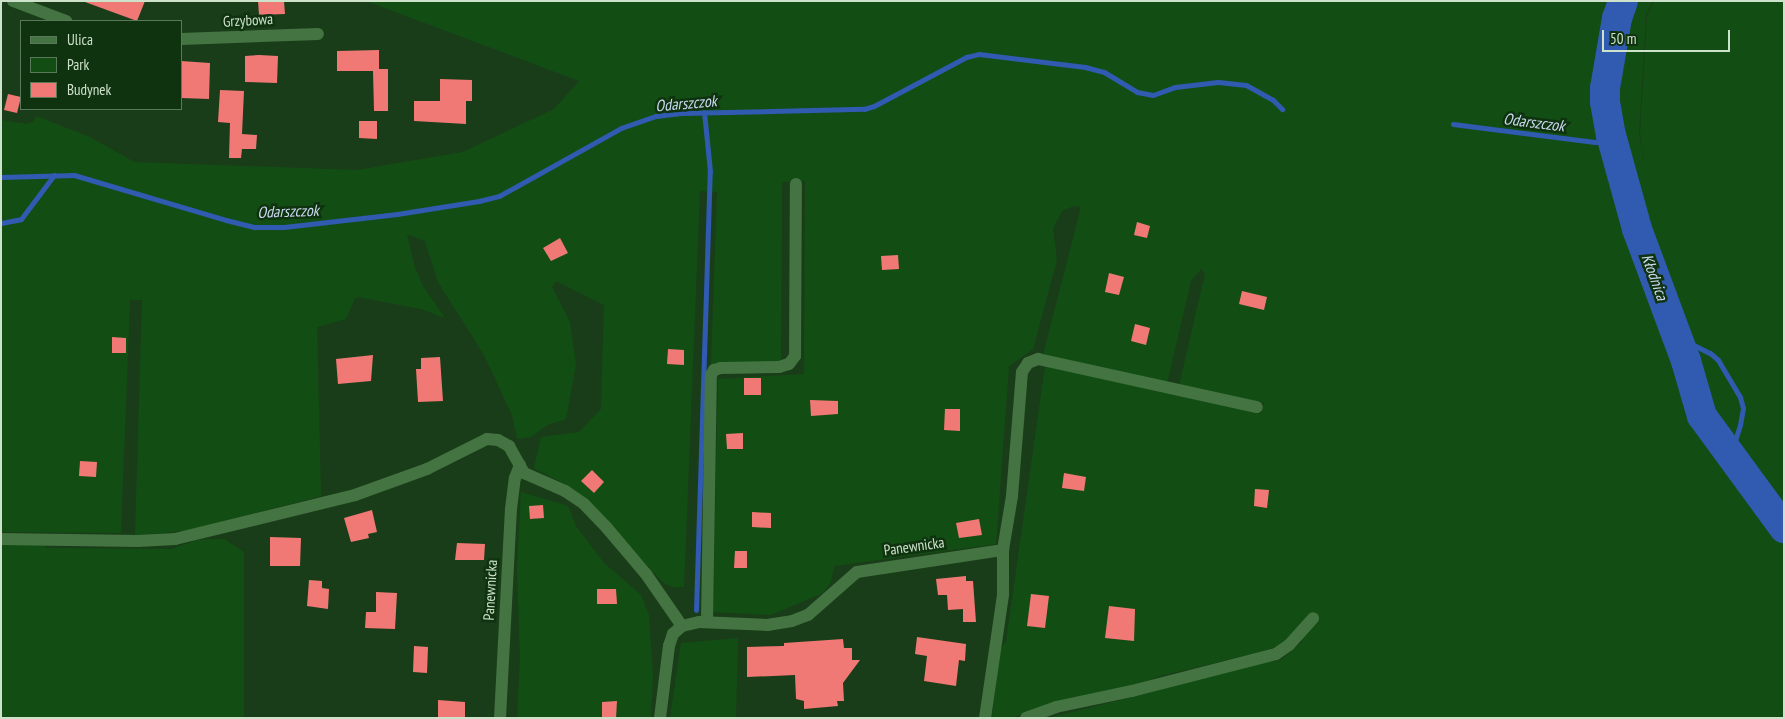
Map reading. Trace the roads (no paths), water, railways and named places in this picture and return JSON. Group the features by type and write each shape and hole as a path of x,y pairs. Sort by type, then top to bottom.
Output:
{"street":[{"path":"13,1 63,20"},
{"name":"Grzybowa","path":"182,39 318,34"},
{"path":"707,622 711,375 714,370 721,368 779,367 789,364 795,356 796,184"},
{"path":"985,717 1003,595 1003,550 1012,496 1022,372 1028,363 1038,359 1257,407"},
{"path":"1,539 138,541 175,539 355,495 427,469 487,439 498,440 509,446 524,472 565,491 584,504 646,574 682,626 674,634 668,646 660,718"},
{"name":"Panewnicka","path":"500,718 511,509 515,478 520,465"},
{"name":"Panewnicka","path":"682,626 699,622 767,625 792,621 808,614 857,572 1003,550"},
{"path":"1026,718 1056,707 1132,691 1188,674 1276,654 1290,645 1313,618"}],"waterway":[{"name":"Kłodnica","path":"1623,1 1617,18 1605,88 1605,102 1611,135 1637,229 1686,361 1702,416 1784,528"},
{"name":"Odarszczok","path":"1,177 74,175 255,227 284,227 397,214 499,196 621,128 656,116 681,113 864,109 874,106 966,57 979,54 1085,67 1104,72 1137,92 1153,95 1175,87 1218,82 1246,85 1273,100 1282,109"},
{"path":"696,610 710,171 704,112"},
{"name":"Odarszczok","path":"1453,124 1595,142 1612,141"},
{"path":"1,223 21,219 54,175"},
{"path":"1676,336 1710,353 1718,360 1740,397 1743,408 1740,425 1734,443 1727,450"}]}
